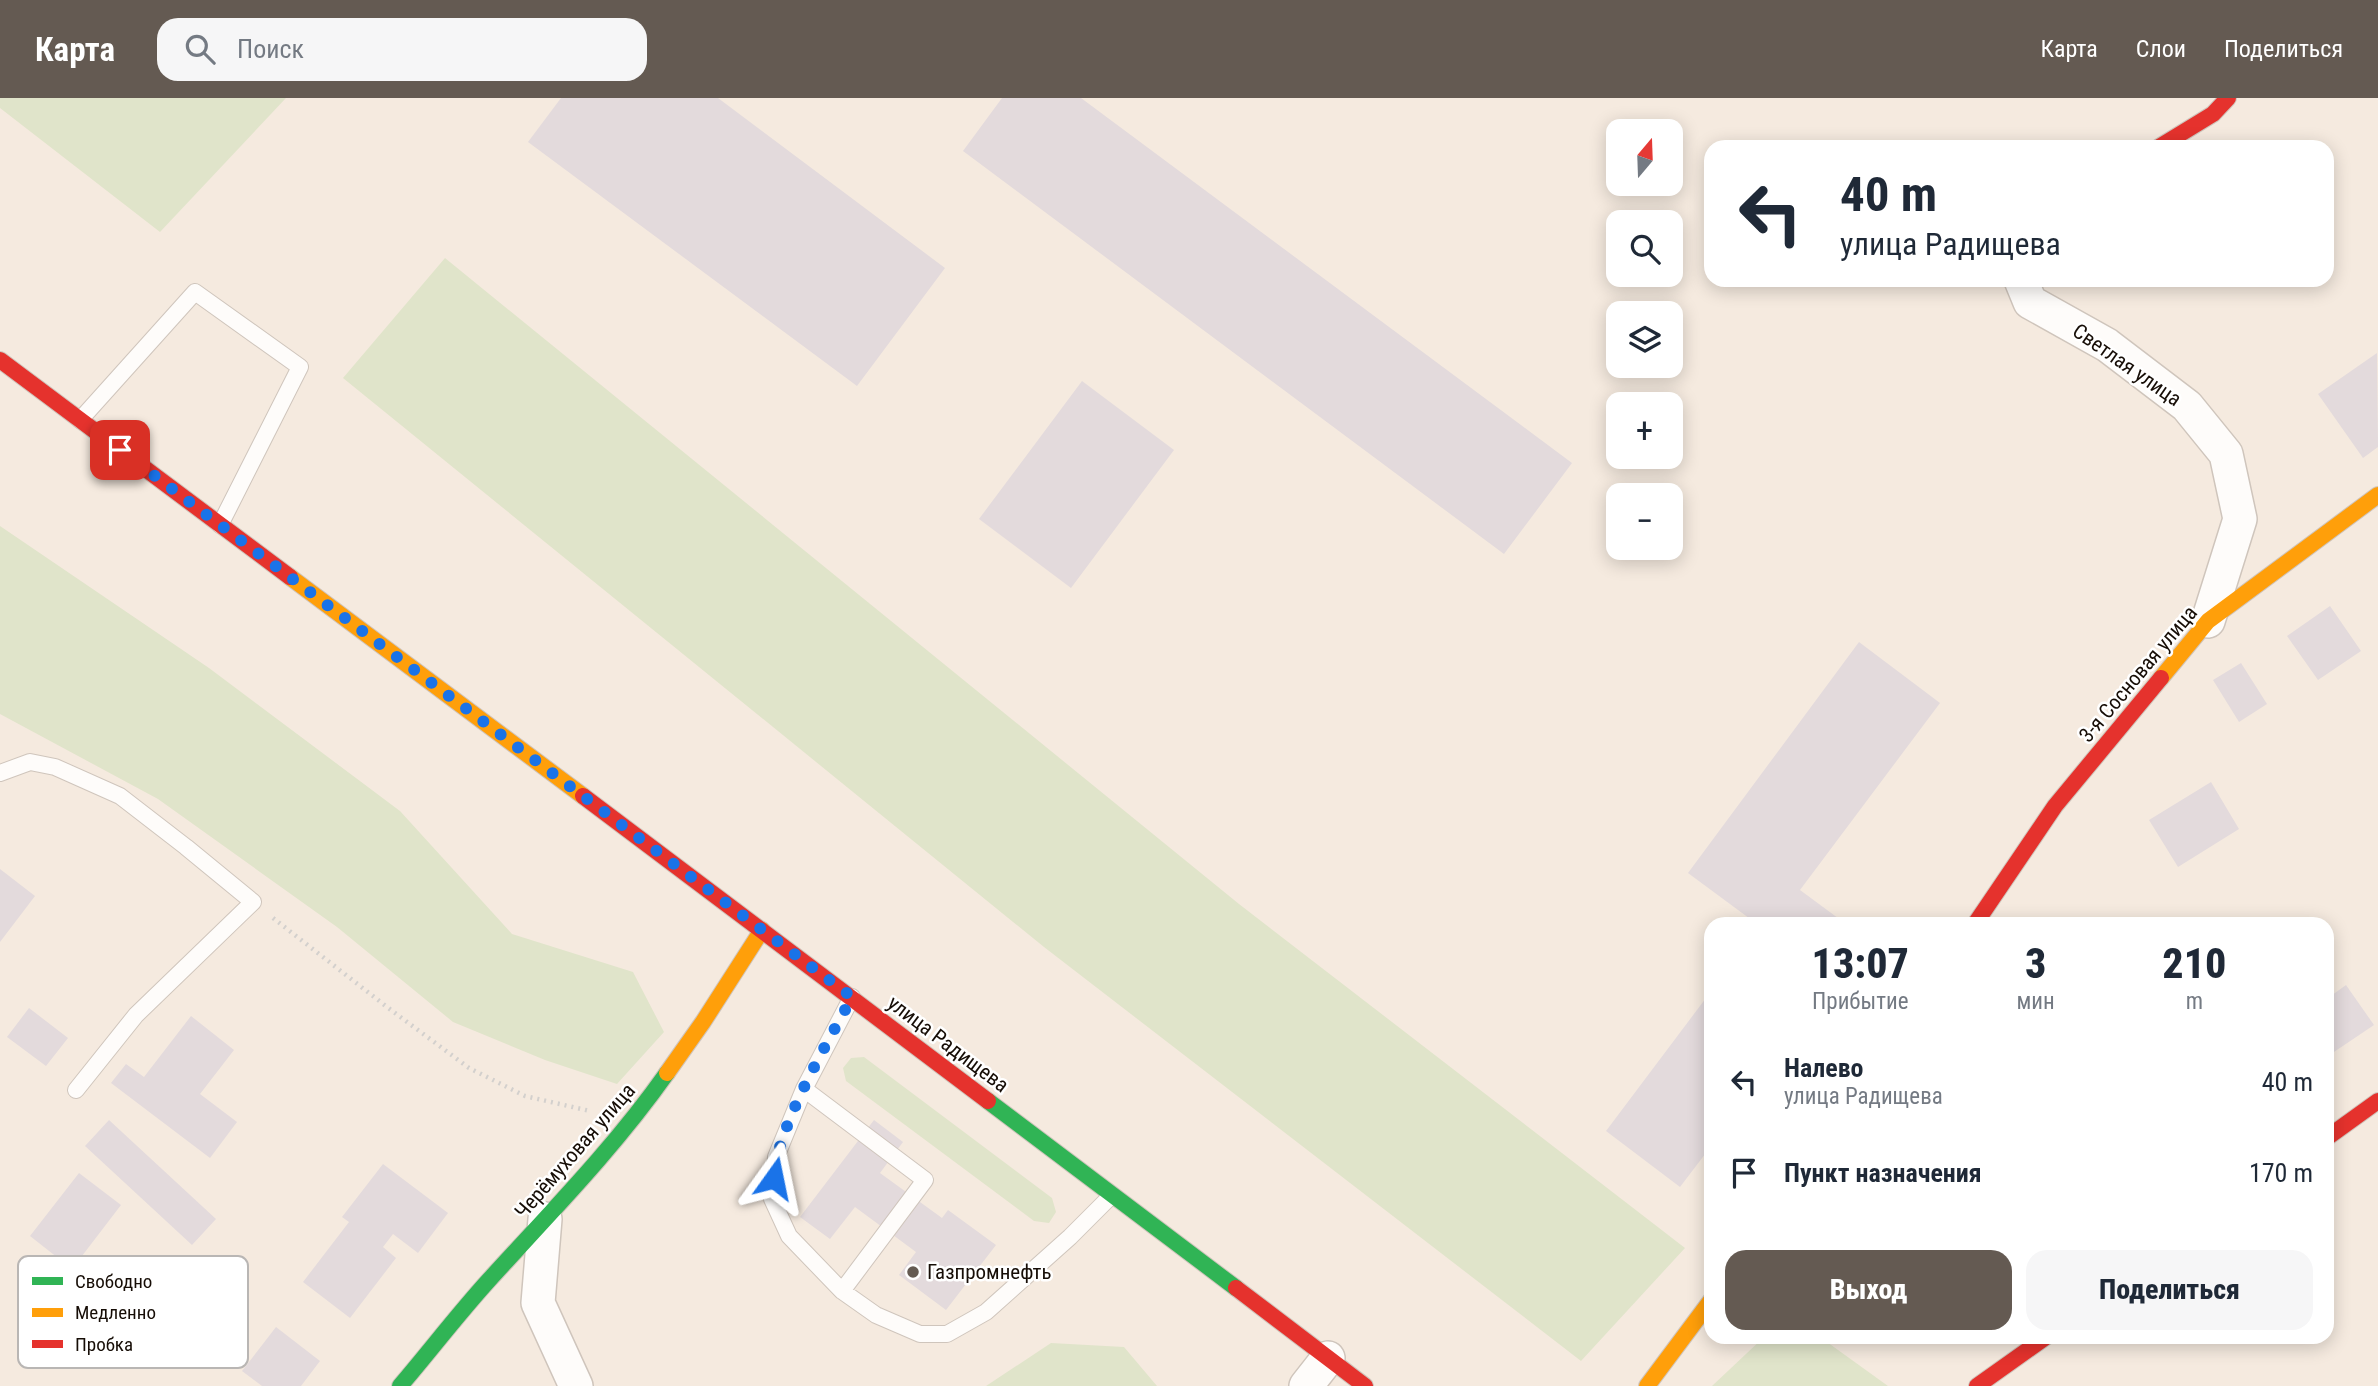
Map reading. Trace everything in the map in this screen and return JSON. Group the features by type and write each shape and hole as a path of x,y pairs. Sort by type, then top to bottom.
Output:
{"main road":[{"path":"2170,140 2213,114 2228,98"},
{"name":"улица Радищева","path":"0,360 852,997 1365,1386"},
{"name":"3-я Сосновая улица","path":"1980,917 2055,806 2208,621 2378,495"},
{"name":"Черёмуховая улица","path":"401,1386 487,1282 636,1118 703,1022 762,930"},
{"path":"2334,1133 2378,1101"},
{"path":"1647,1386 1704,1310"},
{"path":"1977,1386 2036,1344"}],"street":[{"name":"Светлая улица","path":"2024,287 2030,302 2107,345 2187,406 2226,454 2240,519 2208,621"},
{"path":"545,1219 538,1303 576,1386"},
{"path":"1306,1386 1328,1358"}],"lane":[{"path":"80,420 195,292 300,367 220,525"},
{"path":"0,773 30,762 55,767 120,796 187,846 253,902 136,1015 76,1090"},
{"path":"852,997 804,1089 776,1157 772,1199 789,1236 842,1291 876,1315 920,1334 947,1334 986,1312 1070,1237 1112,1195"},
{"path":"804,1089 925,1180 842,1291"}],"path":[{"path":"253,902 469,1068 525,1096 636,1118"}],"green space":[{"path":"0,98 286,98 160,232 0,108"},
{"path":"445,258 1239,904 1685,1248 1581,1361 1044,947 343,378"},
{"path":"0,526 209,668 400,811 512,934 633,972 664,1032 617,1084 545,1060 453,1022 337,927 158,799 0,714"},
{"path":"864,1057 1052,1198 1056,1212 1049,1223 1034,1221 846,1081 843,1068 851,1058"},
{"path":"1051,1343 1124,1347 1157,1386 986,1386"},
{"path":"1757,1344 1830,1344 1888,1386 1712,1386"}],"building":[{"path":"561,98 718,98 945,268 857,386 528,142"},
{"path":"1002,98 1081,98 1572,463 1504,554 963,151"},
{"path":"2377,353 2378,447 2363,458 2318,394"},
{"path":"1082,381 1174,450 1071,588 979,519"},
{"path":"2330,606 2361,651 2318,680 2287,636"},
{"path":"1859,642 1940,703 1800,890 1837,917 1748,917 1688,873"},
{"path":"2241,663 2267,704 2239,722 2213,680"},
{"path":"2211,782 2239,829 2178,867 2149,820"},
{"path":"0,869 35,896 0,942"},
{"path":"2346,985 2374,1025 2334,1052 2334,994"},
{"path":"1704,1001 1704,1156 1680,1187 1606,1131"},
{"path":"29,1008 68,1038 46,1066 7,1037"},
{"path":"191,1016 234,1050 200,1094 237,1122 210,1158 111,1083 126,1064 144,1077"},
{"path":"109,1120 216,1219 192,1245 85,1146"},
{"path":"874,1120 903,1142 880,1173 942,1218 948,1210 996,1245 946,1310 899,1275 916,1252 855,1207 830,1239 800,1217"},
{"path":"383,1164 448,1213 418,1253 393,1234 383,1247 396,1258 350,1318 303,1282 349,1222 342,1217"},
{"path":"79,1173 121,1205 82,1256 55,1256 30,1236"},
{"path":"276,1327 320,1361 301,1386 262,1386 242,1371 248,1368 248,1363"}],"traffic: fast":[{"path":"400,1386 478,1293 604,1154 667,1073"},
{"path":"988,1101 1236,1288"}],"traffic: slow":[{"path":"2161,678 2208,621 2378,495"},
{"path":"290,577 583,796"},
{"path":"667,1073 762,930"},
{"path":"1647,1386 1704,1310"}],"traffic: jam":[{"path":"2170,140 2213,114 2228,98"},
{"path":"0,360 290,577"},
{"path":"1980,917 2055,806 2161,678"},
{"path":"583,796 988,1101"},
{"path":"2334,1133 2378,1101"},
{"path":"1236,1288 1365,1386"},
{"path":"1977,1386 2036,1344"}],"place":[{"name":"Газпромнефть","path":"913,1272"}],"route":[{"path":"120,450 852,997 804,1089 776,1157 774,1178"}]}
